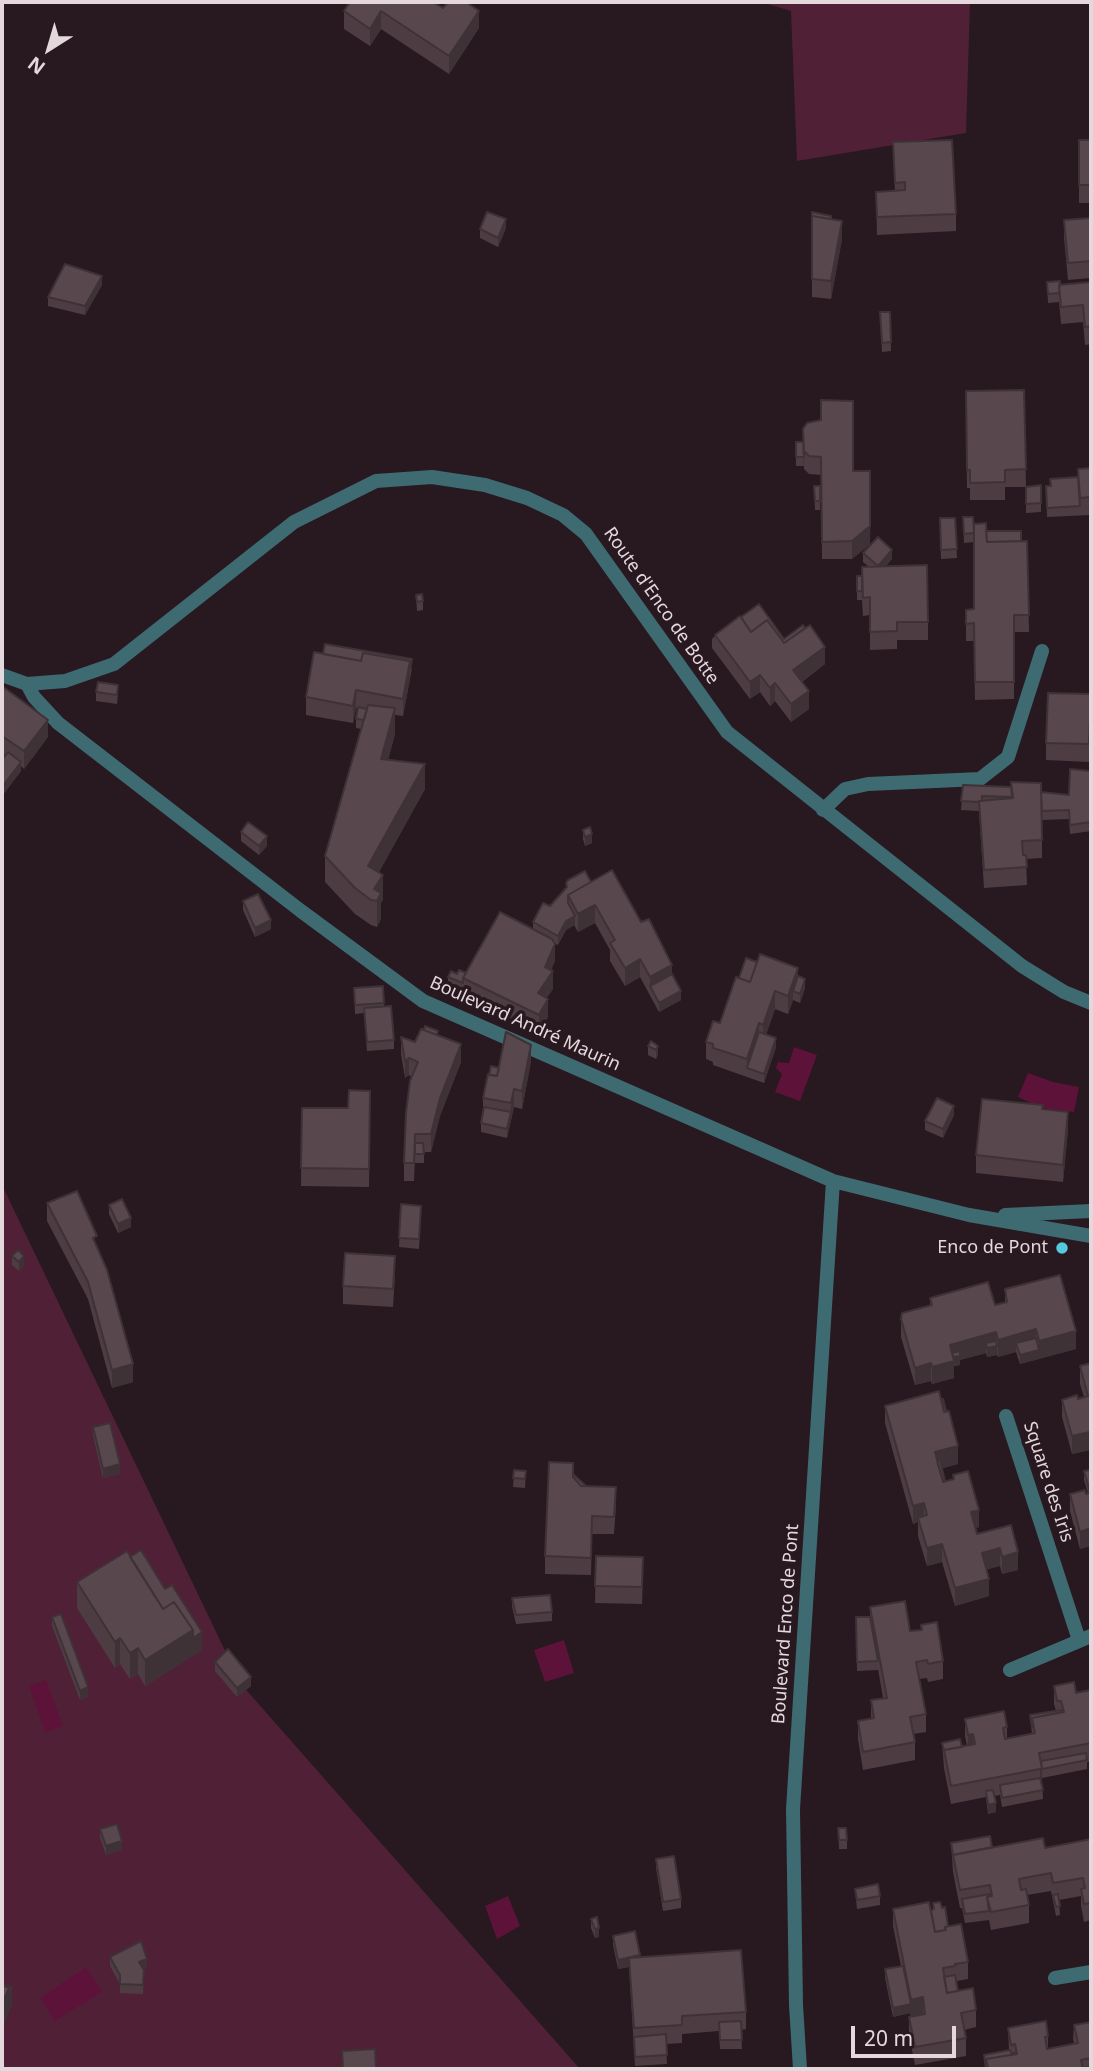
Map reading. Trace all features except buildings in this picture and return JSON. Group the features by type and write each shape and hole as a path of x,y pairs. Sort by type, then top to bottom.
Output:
{"street":[{"name":"Route d'Enco de Botte","path":"2,675 27,684 65,681 114,664 294,522 376,481 432,477 485,485 527,498 563,515 586,534 727,732 1022,966 1064,992 1091,1003"},
{"path":"823,810 845,789 868,784 980,779 1008,757 1042,651"},
{"name":"Boulevard André Maurin","path":"27,684 34,697 58,723 301,911 423,1001 833,1181 969,1215 1091,1236"},
{"name":"Boulevard Enco de Pont","path":"800,2069 796,2005 793,1809 833,1181"},
{"name":"Boulevard André Maurin","path":"969,1215 1091,1211"},
{"name":"Square des Iris","path":"1006,1416 1085,1638"},
{"path":"1010,1670 1085,1638"},
{"path":"1055,1978 1091,1972"}],"shaded area":[{"path":"761,2 970,2 966,133 797,161 791,11"},
{"path":"794,1047 817,1055 800,1101 775,1092 782,1074 776,1068 778,1062 789,1063"},
{"path":"1028,1073 1079,1087 1074,1112 1042,1108 1018,1097"},
{"path":"2,1185 241,1684 580,2069 2,2069"},
{"path":"564,1640 574,1673 545,1682 534,1650"},
{"path":"46,1680 63,1726 45,1732 29,1686"},
{"path":"508,1896 520,1926 497,1939 485,1906"},
{"path":"86,1967 102,1992 55,2021 40,1998"}],"place":[{"name":"Enco de Pont","path":"1062,1248"}]}
